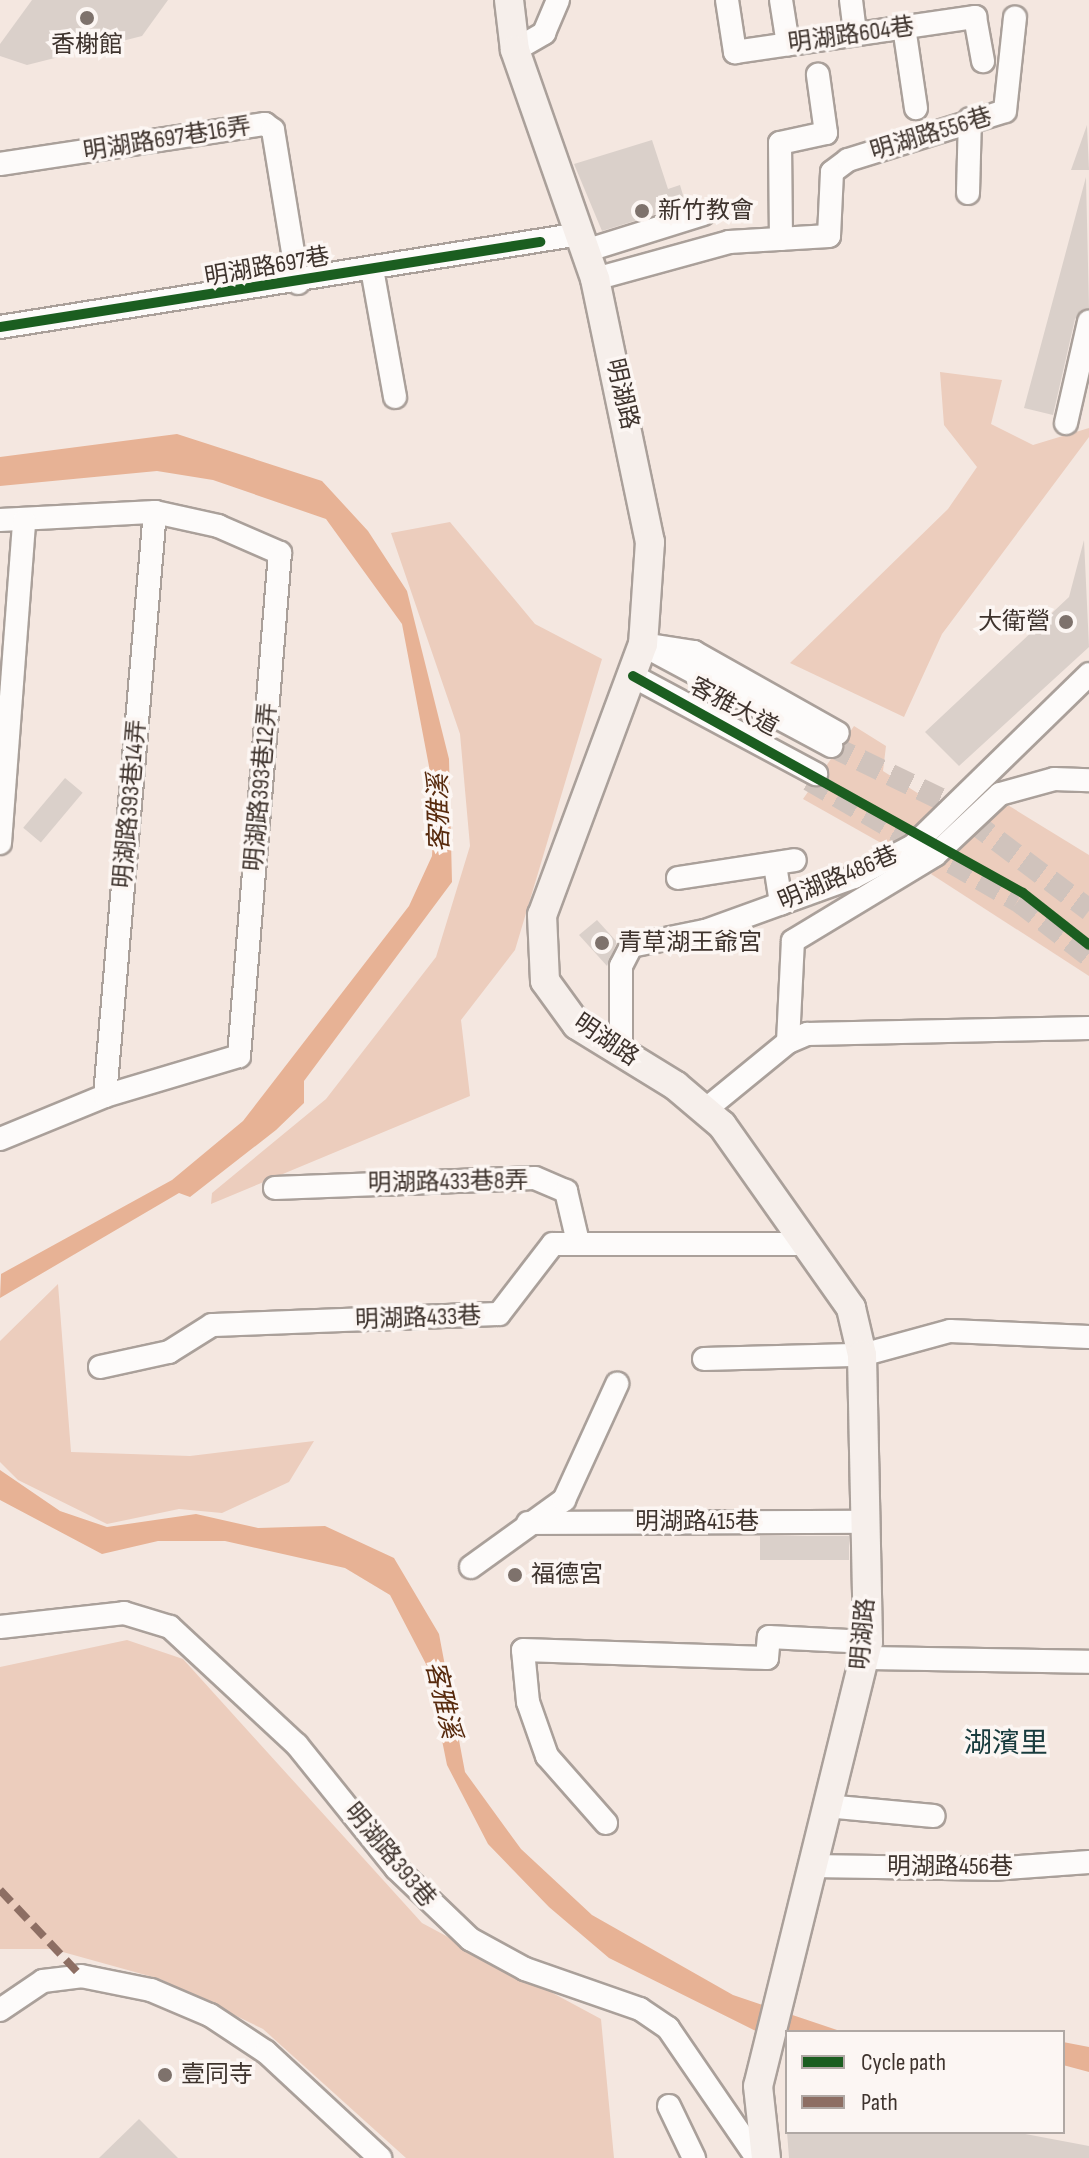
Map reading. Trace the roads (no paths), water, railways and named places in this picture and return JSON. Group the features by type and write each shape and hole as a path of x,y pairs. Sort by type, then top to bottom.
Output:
{"main road":[{"name":"明湖路","path":"509,0 515,50 595,279 642,487 650,542 643,644 552,882 539,946 545,981 560,1006 705,1110 808,1244 851,1308 862,1355 867,1650 758,2086 766,2158"}],"street":[{"path":"515,50 544,33 558,0"},
{"name":"明湖路604巷","path":"727,0 735,52 975,17 983,61"},
{"path":"781,0 788,44"},
{"path":"851,0 855,34"},
{"name":"明湖路556巷","path":"595,279 729,242 829,236 832,172 848,160 970,119 1005,111 1015,18"},
{"path":"904,27 916,108"},
{"path":"781,239 780,143 826,133 818,75"},
{"path":"968,193 970,119"},
{"name":"明湖路697巷16弄","path":"0,164 265,124 273,130 298,283"},
{"name":"明湖路697巷","path":"0,327 298,283 540,242 583,242 703,214"},
{"path":"372,269 395,397"},
{"path":"1066,423 1089,322"},
{"name":"明湖路393巷12弄","path":"0,520 155,512 218,526 280,553 239,1056 105,1096 0,1139"},
{"name":"明湖路393巷14弄","path":"105,1096 155,512"},
{"path":"0,843 24,521"},
{"name":"客雅大道","path":"643,644 835,740"},
{"name":"明湖路486巷","path":"621,1052 621,966 631,946 781,904 913,846 1089,674"},
{"name":"客雅大道","path":"633,676 812,777"},
{"path":"788,1042 793,941 935,855 1000,794 1054,779 1089,780"},
{"path":"678,878 785,862 781,904"},
{"path":"705,1110 788,1042 807,1034 1089,1028"},
{"name":"明湖路433巷8弄","path":"275,1188 535,1178 566,1191 578,1242"},
{"name":"明湖路433巷","path":"100,1367 169,1352 212,1325 499,1314 553,1244 808,1244"},
{"path":"704,1359 862,1355 950,1331 1089,1337"},
{"path":"471,1567 564,1500 617,1384"},
{"name":"明湖路415巷","path":"528,1523 866,1522"},
{"name":"明湖路393巷","path":"0,1627 124,1613 170,1627 297,1745 396,1868 470,1939 525,1969 640,2009 668,2028 757,2158"},
{"path":"606,1823 547,1756 528,1702 523,1650 767,1658 769,1637 867,1650 1089,1662"},
{"path":"826,1806 934,1816"},
{"name":"明湖路456巷","path":"811,1866 992,1869 1089,1862"},
{"path":"0,2010 43,1981 81,1976 151,1990 210,2015 266,2052 380,2158"},
{"path":"669,2106 694,2158"}],"water":[{"name":"客雅溪","path":"177,434 322,481 368,531 407,591 449,759 452,882 304,1081 304,1103 276,1130 190,1197 179,1193 0,1298 1,1274 172,1180 243,1121 409,906 432,856 435,798 402,624 326,519 213,480 157,471 0,486 0,457"},
{"name":"客雅溪","path":"0,1470 60,1511 107,1527 196,1514 258,1528 325,1526 394,1558 439,1634 465,1772 521,1849 592,1915 733,1995 837,2030 785,2030 785,2046 609,1958 549,1907 488,1844 447,1765 427,1666 390,1595 345,1568 225,1541 158,1541 102,1554 0,1500"},
{"path":"1065,2042 1089,2047 1089,2072 1065,2066"}],"tunnel":[{"path":"831,746 945,801 1089,910"},
{"path":"809,780 1018,901 1089,956"}],"place":[{"name":"香榭館","path":"87,18"},
{"name":"新竹教會","path":"642,211"},
{"name":"大衛營","path":"1066,622"},
{"name":"青草湖王爺宮","path":"602,943"},
{"name":"福德宮","path":"515,1575"},
{"name":"壹同寺","path":"165,2075"}],"district":[{"name":"湖濱里","path":"1006,1744"}]}
